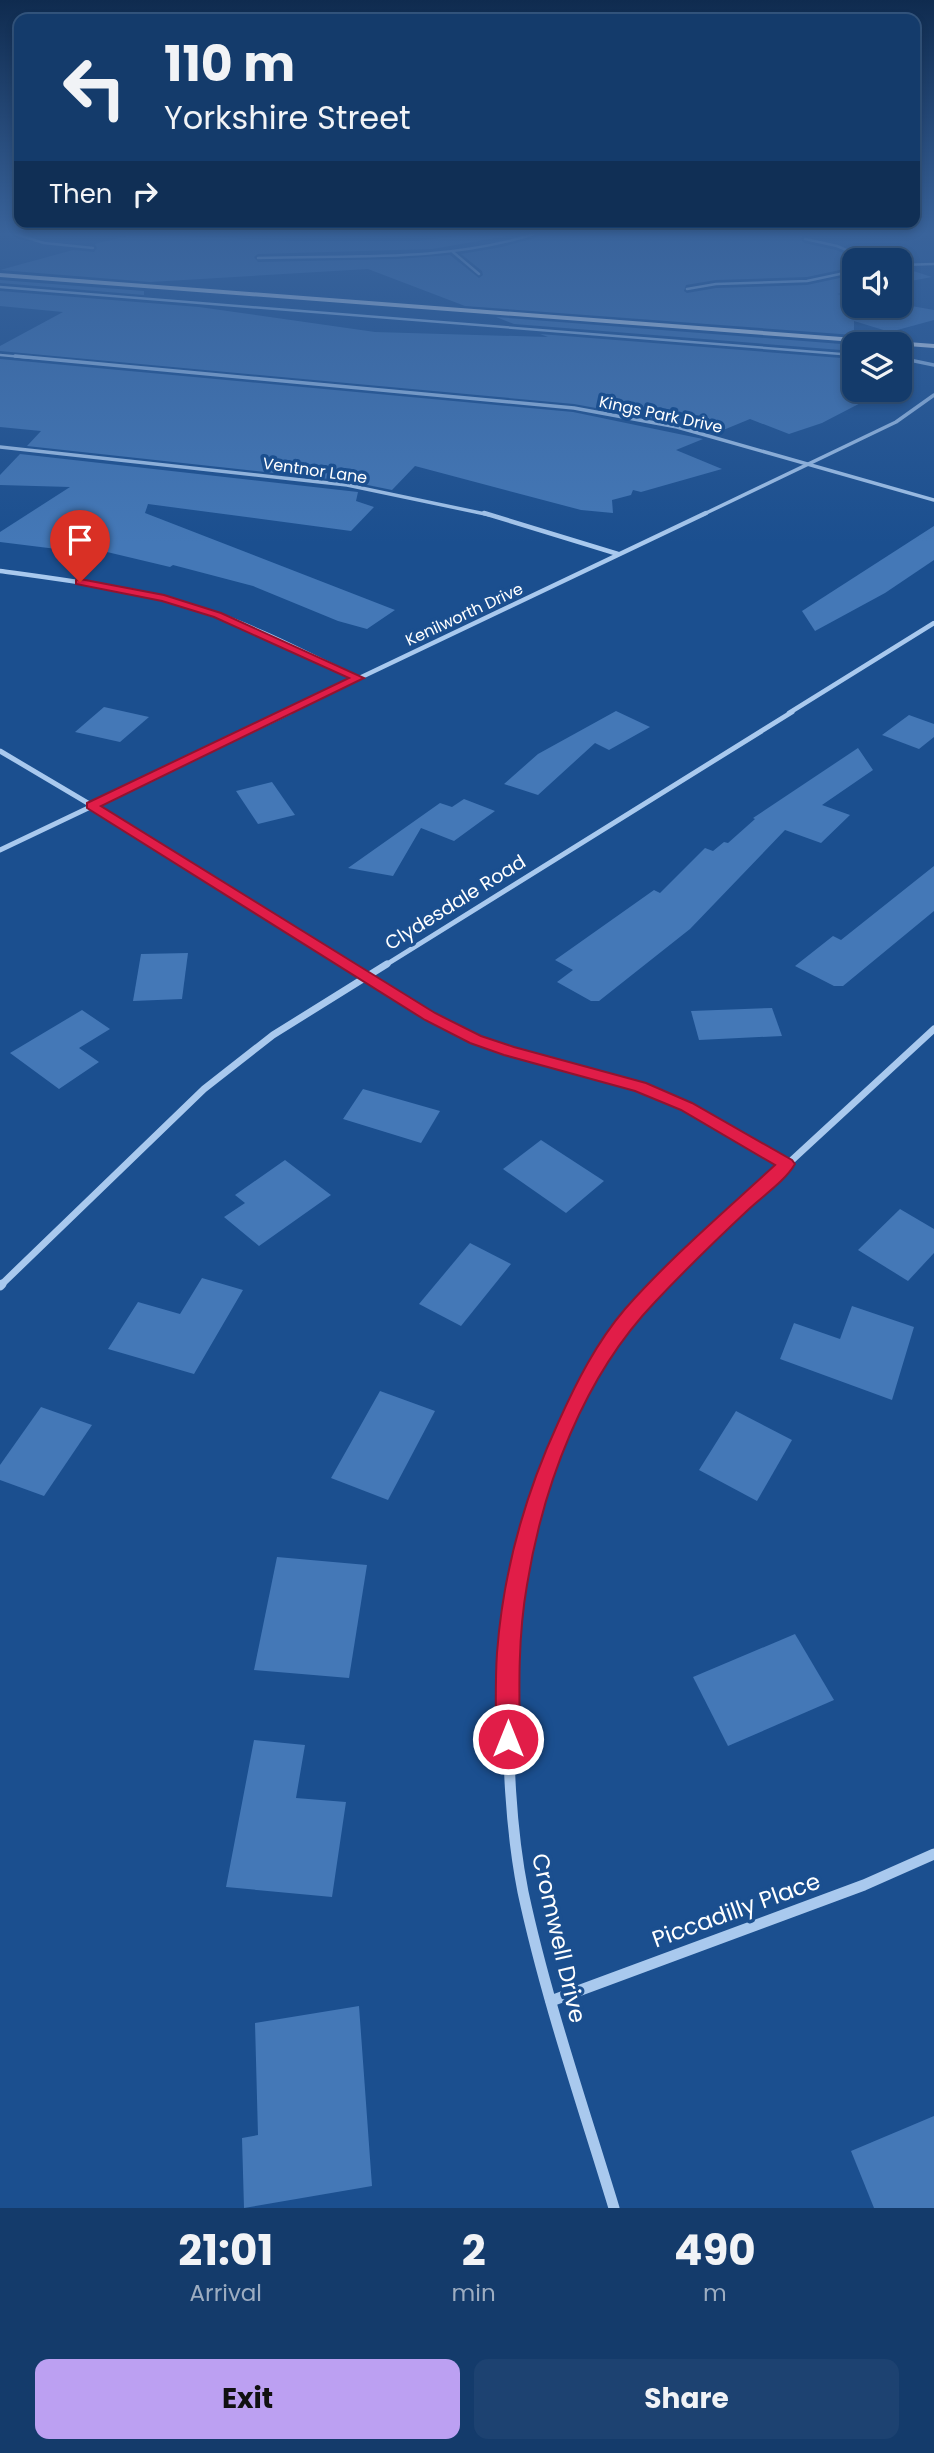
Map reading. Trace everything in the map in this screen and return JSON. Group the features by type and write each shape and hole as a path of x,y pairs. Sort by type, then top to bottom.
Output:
{"main road":[{"path":"714,337 842,347"},
{"path":"816,337 934,346"},
{"path":"912,352 934,354"}],"street":[{"path":"632,337 842,354"},
{"name":"Kings Park Drive","path":"0,355 574,408 677,427 934,500"},
{"path":"912,360 934,365"},
{"name":"Kenilworth Drive","path":"0,850 897,422 934,395"},
{"name":"Ventnor Lane","path":"0,447 347,485 481,512 619,555"},
{"path":"0,572 117,588 164,598 217,615 358,678"},
{"name":"Clydesdale Road","path":"0,1286 204,1089 273,1035 934,623"},
{"path":"0,751 430,1016 476,1039 640,1087 686,1107 786,1164"},
{"name":"Cromwell Drive","path":"614,2208 551,2001 523,1890 508,1767 508,1655 516,1585 528,1529 547,1470 586,1381 631,1316 686,1258 934,1029"},
{"name":"Piccadilly Place","path":"551,2001 864,1885 934,1854"}],"building":[{"path":"17,337 578,337 842,358 842,402 862,402 822,423 789,434 750,419 716,433 678,423 574,404 0,351 0,346"},
{"path":"678,337 752,337 842,344 842,350"},
{"path":"0,359 573,412 703,439 676,450 722,469 641,492 633,490 631,495 612,500 613,513 581,510 415,466 392,490 348,481 27,446 41,431 0,427"},
{"path":"20,454 358,492 356,501 374,507 351,531 148,504 145,513 395,610 367,629 338,621 253,586 173,565 170,567 107,552 105,555 0,542 0,532 70,487 0,485 0,475"},
{"path":"934,526 934,560 885,593 815,631 802,611"},
{"path":"104,707 149,717 120,742 75,732"},
{"path":"616,711 650,727 609,750 595,743 538,795 504,784 538,754"},
{"path":"909,715 934,724 934,737 919,749 882,735"},
{"path":"858,748 873,770 822,805 850,815 821,843 785,830 690,929 599,1001 591,1001 557,982 573,970 555,960 654,890 660,893 705,848 713,851 724,842 728,843 755,819 753,818"},
{"path":"272,782 295,815 258,824 236,791"},
{"path":"464,799 495,811 454,841 421,828 393,876 348,868 440,803 452,807"},
{"path":"934,866 934,911 843,986 834,986 795,966 833,936 841,940"},
{"path":"188,953 182,999 133,1001 141,954"},
{"path":"772,1008 782,1036 699,1040 691,1011"},
{"path":"82,1010 110,1029 79,1048 99,1062 59,1089 10,1053"},
{"path":"363,1089 440,1111 421,1143 343,1119"},
{"path":"541,1140 604,1181 566,1213 503,1169"},
{"path":"285,1160 331,1195 259,1246 224,1217 245,1203 235,1195"},
{"path":"900,1209 934,1229 934,1253 908,1281 858,1250"},
{"path":"470,1243 511,1264 461,1326 419,1304"},
{"path":"202,1278 243,1290 194,1374 108,1349 138,1302 180,1314"},
{"path":"852,1306 914,1327 892,1400 780,1359 794,1323 840,1339"},
{"path":"380,1391 435,1411 388,1500 331,1478"},
{"path":"41,1407 92,1425 44,1496 0,1480 0,1465"},
{"path":"736,1411 792,1440 757,1501 699,1470"},
{"path":"277,1557 367,1565 349,1678 254,1670"},
{"path":"795,1634 834,1700 728,1746 693,1677"},
{"path":"254,1740 305,1745 296,1798 346,1802 332,1897 226,1887"},
{"path":"359,2006 372,2186 244,2208 242,2138 258,2135 255,2023"},
{"path":"934,2116 934,2208 874,2208 851,2151"}],"route":[{"path":"80,582 164,598 217,615 358,678 92,806 430,1016 476,1039 509,1051 640,1087 686,1107 786,1164 686,1258 631,1316 586,1381 547,1470 528,1529 516,1585 508,1655 508,1739"}]}
